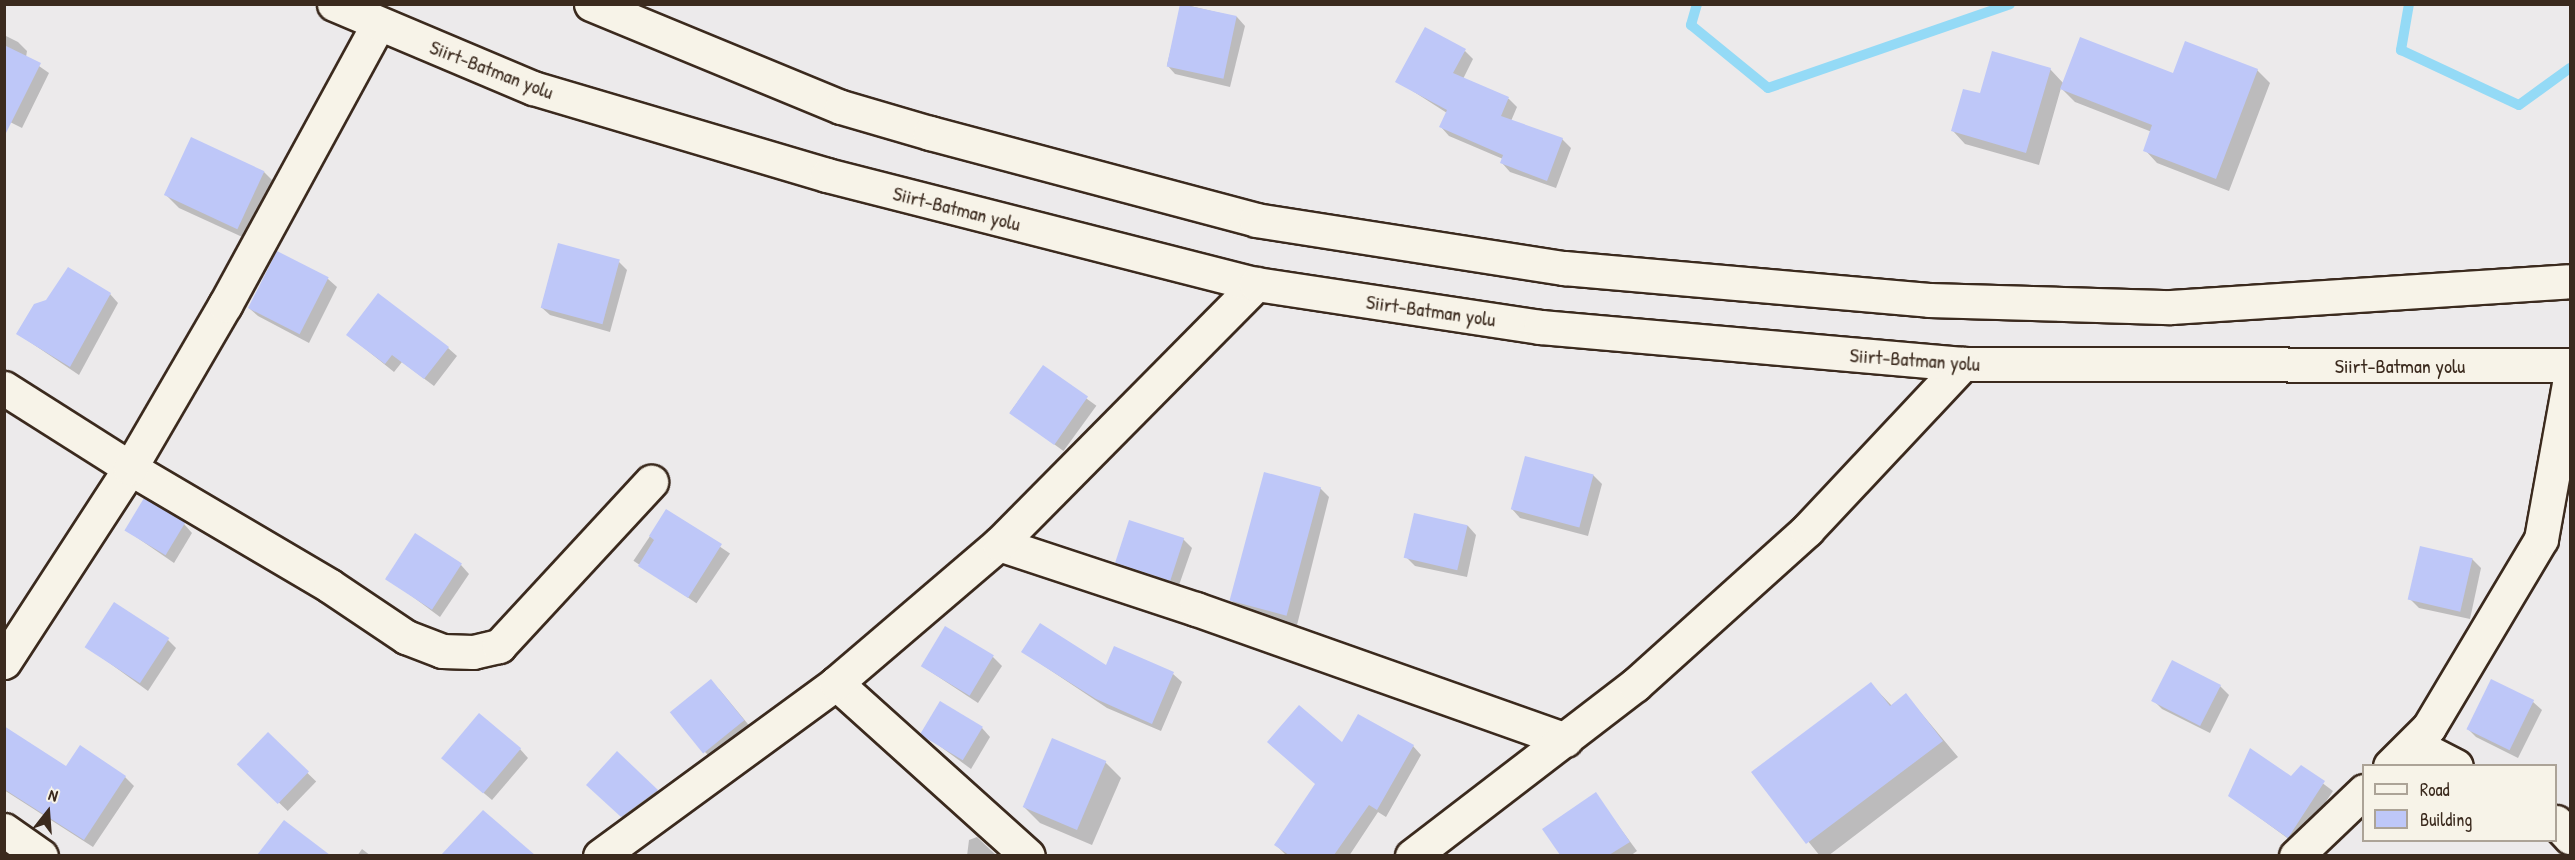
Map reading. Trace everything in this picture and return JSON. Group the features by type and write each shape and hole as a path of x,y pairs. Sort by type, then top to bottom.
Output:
{"main road":[{"name":"Siirt-Batman yolu","path":"334,4 534,88 782,162 1256,284 1540,327 1963,364 2571,365"},
{"path":"591,4 841,106 930,133 1256,220 1564,268 1929,300 2171,307 2571,281"},
{"path":"4,662 130,468 225,305 378,24"},
{"path":"600,855 836,683 999,544 1256,284"},
{"path":"1412,855 1635,685 1807,530 1963,364"},
{"path":"2401,755 2429,727 2541,539 2571,378"},
{"path":"4,388 130,468 330,586 406,638 442,651 473,652 499,646 651,482"},
{"path":"999,544 1565,740"},
{"path":"836,683 1028,855"},
{"path":"2401,755 2450,764"},
{"path":"2296,855 2362,793"},
{"path":"2557,823 2571,837"},
{"path":"4,830 41,855"}],"building":[{"path":"1180,4 1237,16 1223,79 1167,67"},
{"path":"1425,27 1466,49 1453,73 1509,97 1501,116 1563,138 1547,181 1500,163 1503,155 1439,127 1447,110 1395,82"},
{"path":"2080,37 2173,73 2185,41 2258,69 2216,179 2143,151 2152,125 2060,89"},
{"path":"4,45 41,63 4,137"},
{"path":"1992,51 2051,68 2026,153 1951,131 1963,89 1980,93"},
{"path":"191,137 264,171 237,229 164,195"},
{"path":"558,243 620,260 602,324 541,308"},
{"path":"277,251 329,277 300,334 248,308"},
{"path":"68,267 111,293 70,367 16,334 34,304 46,300"},
{"path":"378,293 449,347 424,379 392,355 385,364 346,335"},
{"path":"1043,365 1088,397 1054,445 1009,413"},
{"path":"1525,456 1594,474 1579,528 1511,509"},
{"path":"1264,472 1321,487 1287,616 1230,600"},
{"path":"144,498 185,523 166,555 124,531"},
{"path":"666,509 722,544 688,598 638,566 654,540 649,536"},
{"path":"1414,513 1468,525 1457,570 1404,558"},
{"path":"1129,520 1184,538 1170,581 1115,563"},
{"path":"415,533 462,563 432,610 385,579"},
{"path":"2420,546 2473,558 2460,612 2408,600"},
{"path":"114,602 169,638 140,683 85,647"},
{"path":"1040,623 1106,665 1114,646 1174,672 1152,724 1096,699 1021,652"},
{"path":"945,626 994,655 970,696 921,666"},
{"path":"2172,660 2221,685 2200,726 2151,701"},
{"path":"711,679 744,720 703,754 670,712"},
{"path":"2491,679 2534,700 2510,750 2466,729"},
{"path":"1871,682 1890,706 1906,693 1943,741 1806,844 1751,772"},
{"path":"940,701 983,727 963,760 920,734"},
{"path":"1299,705 1342,742 1358,714 1414,745 1377,810 1369,805 1334,855 1289,855 1274,845 1315,784 1267,742"},
{"path":"479,713 521,748 483,794 441,758"},
{"path":"4,726 66,766 80,745 126,776 84,840 4,789"},
{"path":"268,732 309,772 278,804 237,764"},
{"path":"1052,738 1106,761 1077,830 1023,807"},
{"path":"2250,748 2291,776 2301,765 2325,781 2288,838 2228,796"},
{"path":"617,751 658,790 621,817 586,785"},
{"path":"1596,792 1630,842 1609,855 1560,855 1542,829"},
{"path":"483,810 535,855 441,855"},
{"path":"284,820 330,855 257,855"}],"waterway":[{"path":"1697,4 1691,25 1768,88 2010,4"},
{"path":"2409,4 2401,50 2519,105 2570,68"}]}
